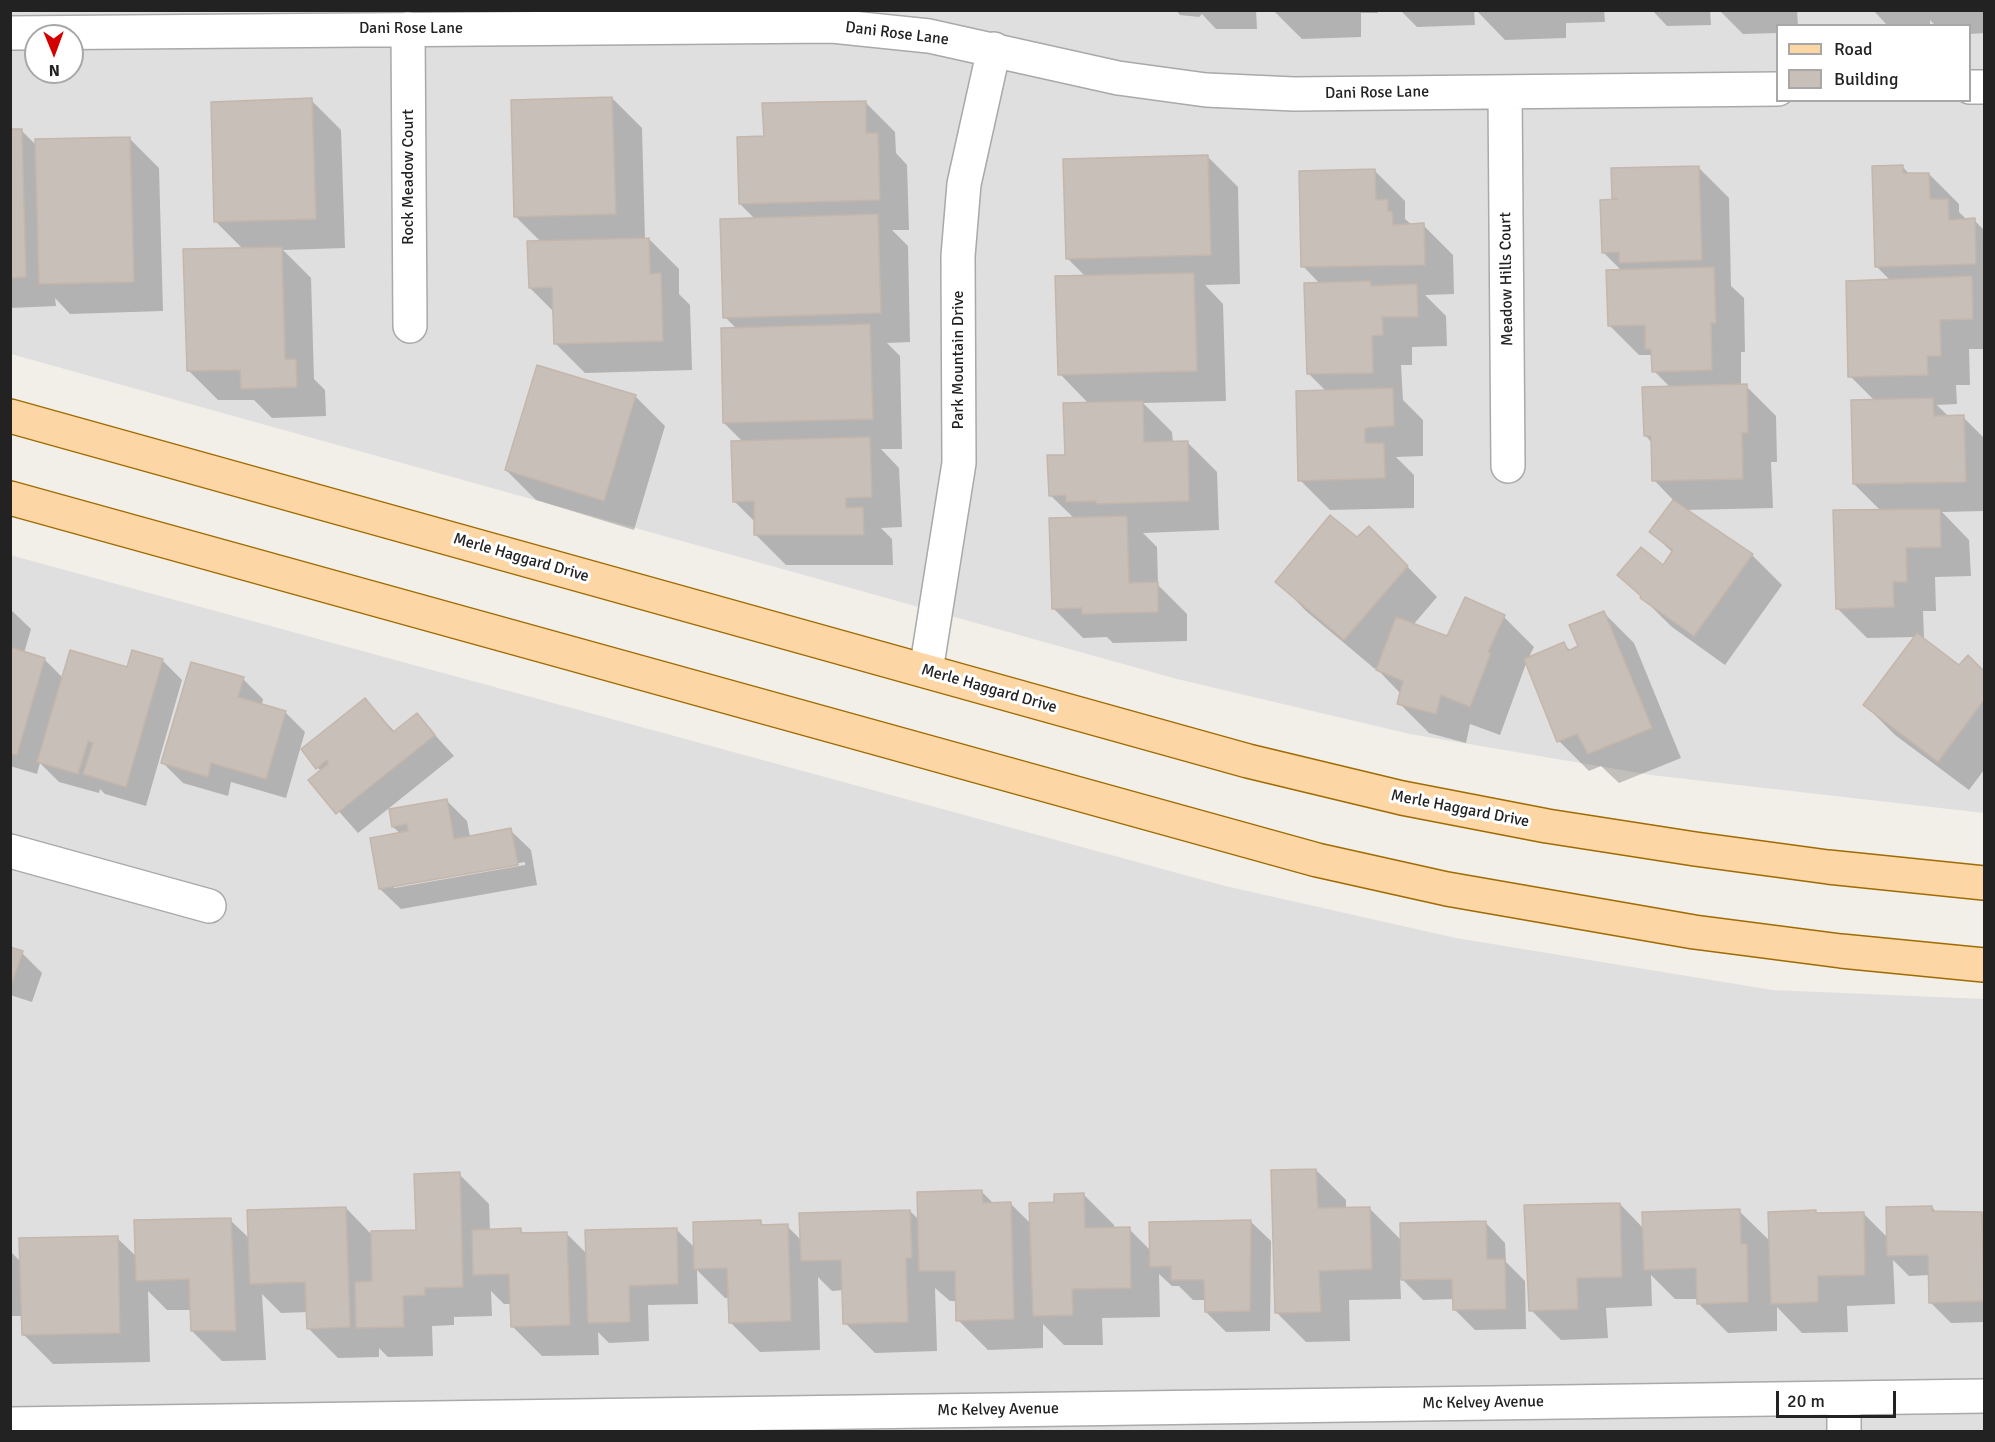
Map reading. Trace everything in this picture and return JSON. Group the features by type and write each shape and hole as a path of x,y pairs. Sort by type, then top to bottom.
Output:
{"main road":[{"name":"Merle Haggard Drive","path":"10,416 1248,761 1402,798 1547,826 1695,849 1828,867 1984,883"},
{"path":"10,498 1317,860 1447,889 1682,930 1840,951 1984,965"}],"street":[{"name":"Dani Rose Lane","path":"10,33 832,26 929,36 1118,78 1206,90 1294,94 1776,89"},
{"name":"Rock Meadow Court","path":"408,29 410,326"},
{"name":"Park Mountain Drive","path":"927,671 959,463 958,256 964,184 993,49"},
{"name":"Meadow Hills Court","path":"1505,92 1509,466"},
{"path":"10,851 209,906"},
{"name":"Mc Kelvey Avenue","path":"10,1424 814,1422 1984,1396"},
{"path":"1844,1398 1844,1431"}],"shaded area":[{"path":"10,11 1984,11 1984,813 1651,775 1410,734 1177,679 11,354"},
{"path":"10,555 1225,886 1456,938 1772,990 1984,999 1984,1431 11,1431"}],"building":[{"path":"612,97 616,214 514,217 511,100"},
{"path":"312,98 316,219 214,222 211,102"},
{"path":"866,101 866,133 878,133 880,200 739,204 737,137 764,136 762,103"},
{"path":"10,129 22,129 26,277 10,278"},
{"path":"130,137 134,282 39,284 35,139"},
{"path":"1208,155 1211,255 1066,259 1063,159"},
{"path":"1903,165 1903,173 1929,173 1930,199 1948,199 1949,220 1975,218 1976,264 1875,267 1872,166"},
{"path":"1699,166 1702,260 1619,263 1619,252 1602,253 1600,200 1618,199 1612,198 1611,168"},
{"path":"1375,169 1376,200 1388,199 1388,211 1392,211 1393,225 1424,223 1425,265 1301,267 1299,171"},
{"path":"878,214 881,313 723,318 720,219"},
{"path":"649,238 650,274 661,273 663,341 554,344 552,287 529,288 527,241"},
{"path":"282,247 285,359 296,359 297,387 241,389 240,370 187,371 183,249"},
{"path":"1714,267 1716,323 1711,323 1712,370 1652,372 1651,349 1645,349 1645,325 1608,326 1606,270"},
{"path":"1194,273 1197,371 1058,375 1055,276"},
{"path":"1972,276 1973,319 1940,320 1941,356 1927,356 1928,375 1848,377 1846,281"},
{"path":"1371,281 1371,286 1417,284 1418,317 1382,317 1383,335 1372,336 1373,373 1307,374 1304,283"},
{"path":"870,324 873,419 723,423 721,328"},
{"path":"537,365 636,395 604,501 505,470"},
{"path":"1747,384 1748,433 1742,433 1743,479 1652,481 1651,436 1644,436 1642,387"},
{"path":"1393,388 1394,426 1365,428 1365,443 1384,443 1385,478 1298,481 1296,391"},
{"path":"1933,398 1934,416 1964,415 1966,482 1853,484 1851,400"},
{"path":"1143,401 1144,442 1188,441 1189,501 1096,504 1096,501 1066,502 1066,495 1049,496 1047,455 1065,455 1063,403"},
{"path":"870,437 872,497 846,498 846,508 863,507 864,535 754,535 754,501 733,502 731,441"},
{"path":"1673,500 1753,554 1694,636 1640,598 1641,596 1617,575 1641,547 1663,565 1673,550 1649,532"},
{"path":"1940,509 1941,547 1906,548 1907,582 1893,582 1894,607 1836,609 1833,510"},
{"path":"1330,515 1357,537 1369,526 1408,566 1344,640 1275,582"},
{"path":"1127,516 1129,583 1158,582 1158,612 1082,614 1082,608 1052,609 1049,518"},
{"path":"1465,597 1505,615 1488,652 1491,653 1470,707 1441,695 1436,714 1397,704 1403,681 1376,670 1396,617 1447,636"},
{"path":"1604,611 1652,728 1588,754 1577,734 1557,742 1524,659 1564,642 1568,651 1578,646 1569,625"},
{"path":"1917,633 1959,665 1968,655 1984,671 1984,700 1938,762 1863,705"},
{"path":"10,647 45,658 17,755 10,753"},
{"path":"70,650 127,667 132,650 163,659 126,787 83,774 93,743 88,741 78,774 37,762"},
{"path":"191,662 244,677 238,697 286,711 266,779 211,763 208,777 161,763"},
{"path":"365,698 393,732 417,713 435,735 336,814 308,780 328,764 327,760 316,769 301,749"},
{"path":"447,799 454,839 511,828 518,865 379,889 370,838 408,831 407,824 392,827 389,809"},
{"path":"10,947 23,951 12,983 10,983"},
{"path":"1316,1169 1318,1208 1370,1207 1372,1269 1319,1271 1321,1312 1275,1313 1271,1170"},
{"path":"460,1172 463,1287 425,1288 425,1295 403,1296 404,1327 356,1328 355,1282 372,1281 371,1231 416,1230 414,1174"},
{"path":"982,1190 983,1203 1011,1202 1014,1319 956,1321 955,1271 919,1271 917,1192"},
{"path":"1084,1193 1085,1228 1130,1227 1131,1288 1072,1289 1073,1315 1033,1316 1029,1203 1054,1202 1054,1194"},
{"path":"1620,1203 1622,1277 1577,1278 1578,1309 1529,1311 1524,1205"},
{"path":"1932,1206 1932,1211 1982,1212 1984,1301 1929,1303 1928,1255 1887,1256 1886,1207"},
{"path":"346,1207 350,1327 307,1329 305,1282 250,1284 247,1210"},
{"path":"1740,1209 1741,1244 1747,1244 1748,1302 1697,1304 1696,1268 1644,1270 1642,1212"},
{"path":"910,1210 912,1258 906,1258 908,1322 843,1324 841,1260 801,1261 799,1213"},
{"path":"1816,1210 1816,1213 1864,1212 1865,1275 1818,1276 1818,1302 1771,1304 1768,1212"},
{"path":"231,1218 236,1331 191,1331 189,1279 136,1281 134,1220"},
{"path":"761,1220 761,1225 788,1224 791,1321 729,1323 727,1268 694,1269 693,1222"},
{"path":"1251,1220 1250,1311 1205,1312 1204,1280 1171,1280 1171,1266 1150,1267 1149,1222"},
{"path":"1486,1221 1487,1259 1505,1259 1506,1309 1453,1310 1452,1279 1401,1280 1400,1223"},
{"path":"521,1228 521,1233 567,1232 570,1325 511,1327 509,1274 473,1275 472,1230"},
{"path":"677,1228 678,1284 629,1286 630,1322 588,1323 585,1230"},
{"path":"118,1236 120,1333 22,1335 19,1238"}]}
